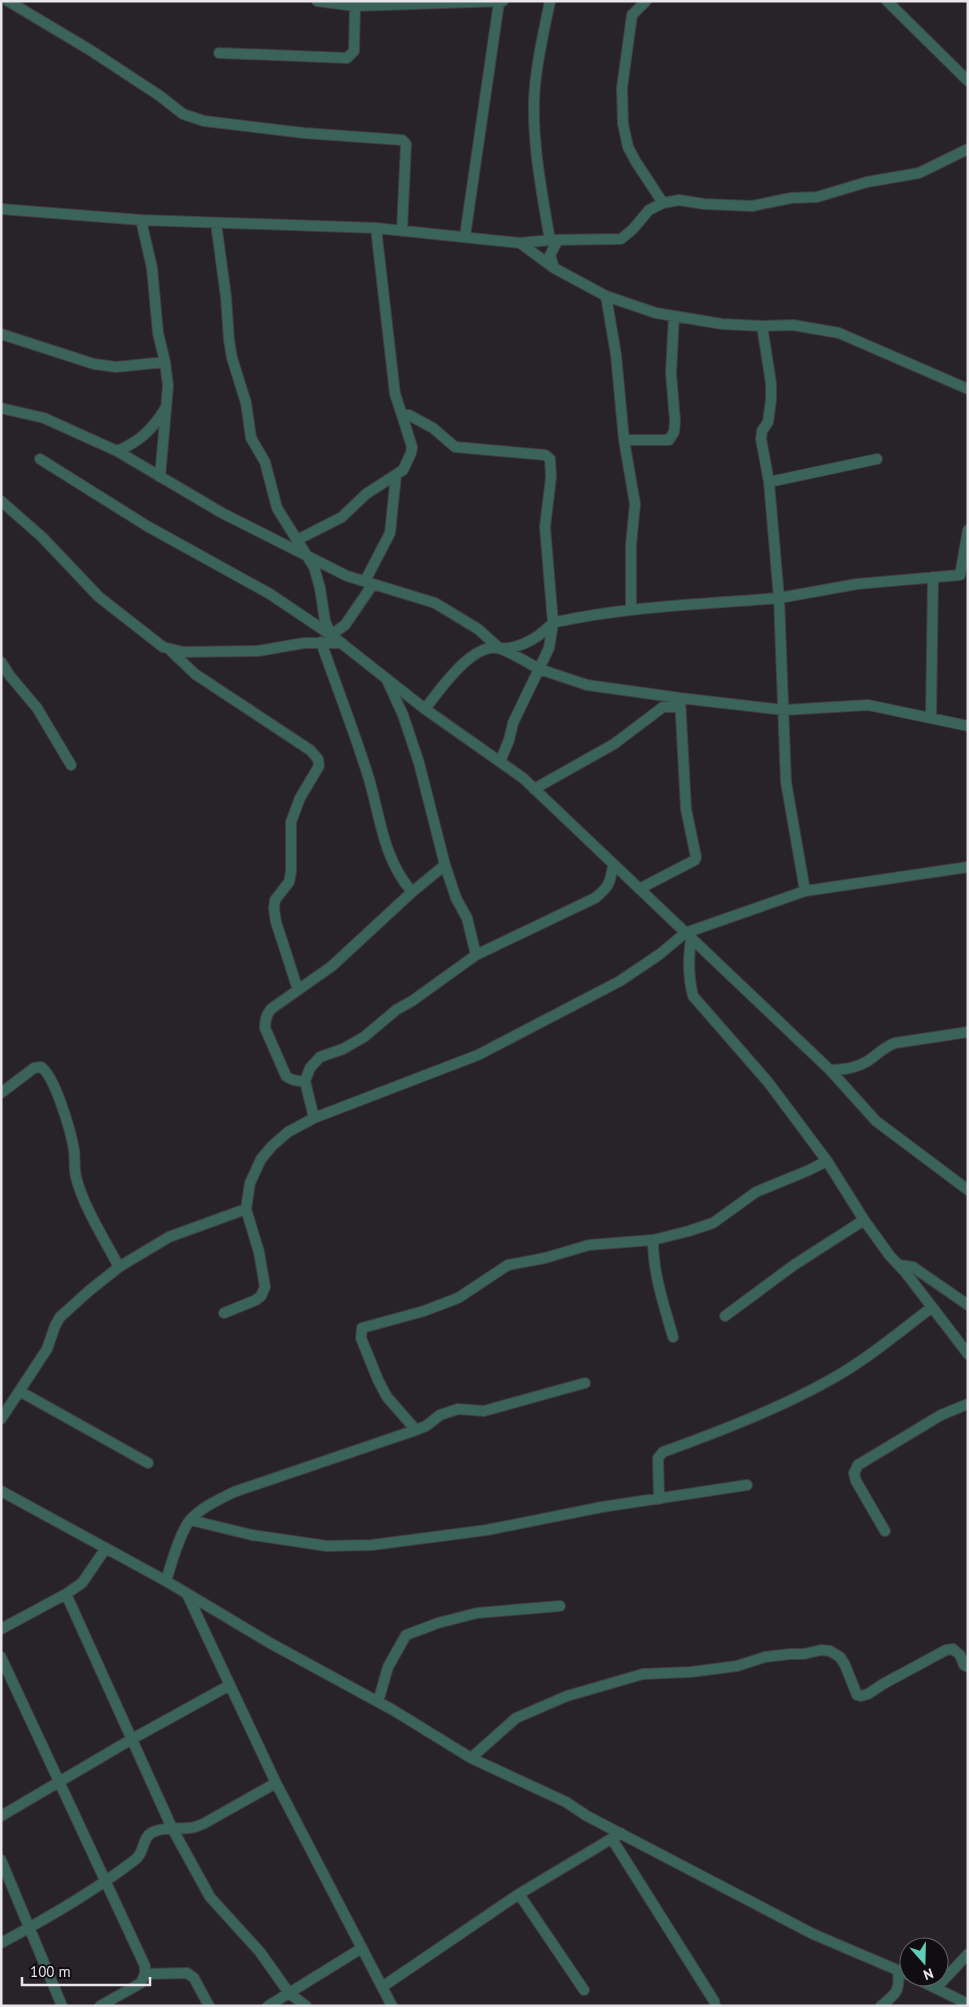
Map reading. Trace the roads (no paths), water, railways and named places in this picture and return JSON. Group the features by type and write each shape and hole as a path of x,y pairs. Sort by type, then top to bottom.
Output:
{"street":[{"path":"1,6 3,1"},
{"path":"8,1 90,50 160,96 183,114 204,121 304,133 402,140 406,144 402,230"},
{"path":"317,1 355,6 394,3 501,2 465,236"},
{"path":"550,1 536,77 534,113 541,185 554,240 550,255 554,268"},
{"path":"646,1 632,15 622,88 623,124 628,146 636,162 663,203"},
{"path":"887,1 968,81"},
{"path":"219,53 347,58 354,51 355,6"},
{"path":"1,209 141,220 376,228 520,243 621,238 633,230 649,210 663,203 678,200 704,204 752,206 791,198 817,197 867,182 919,173 968,149"},
{"path":"141,220 152,268 158,333 165,362 168,386 160,477"},
{"path":"216,223 226,297 228,340 246,403 251,438 265,462 277,508 310,558 318,576 328,640 369,779 388,853 394,867 412,892"},
{"path":"297,540 342,517 366,494 396,475 406,465 412,447 395,394 376,228"},
{"path":"520,243 554,268 606,296 656,313 722,324 793,325 839,333 968,389"},
{"path":"606,296 616,355 624,440 635,504 631,545 631,610"},
{"path":"624,440 669,440 672,437 675,421 671,373 674,316"},
{"path":"762,326 771,383 771,400 768,422 762,431 761,439 769,482 779,598 786,782 805,891"},
{"path":"1,334 101,365 116,367 165,362"},
{"path":"117,450 139,440 149,431 166,406"},
{"path":"1,408 44,418 117,450 222,513 310,558 347,576 435,603 478,629 499,648 539,669 587,685 680,702 784,710 868,705 968,726"},
{"path":"402,415 409,415 433,428 455,447 546,455 550,459 545,527 553,623 549,648 513,723 509,740 500,762"},
{"path":"40,459 147,526 270,594 328,640"},
{"path":"769,482 877,459"},
{"path":"328,640 344,624 369,582 390,533 396,475"},
{"path":"1,501 42,537 99,597 163,647 170,650 182,652 258,651 304,642 328,640 342,643 425,709 523,778 613,866 641,888 688,936 830,1070 876,1121 968,1190"},
{"path":"425,709 450,678 473,654 483,650 511,648 520,645 543,633 553,623 631,610 779,598 858,584 964,575 968,530"},
{"path":"931,718 934,577"},
{"path":"170,650 195,674 310,750 318,759 319,766 300,798 291,822 291,872 289,882 275,900 274,910 276,922 298,990"},
{"path":"1,662 10,676 38,708 71,765"},
{"path":"385,677 403,715 419,763 445,865 456,898 467,918 476,955"},
{"path":"534,789 614,744 662,707 680,702"},
{"path":"641,888 695,860 696,857 686,809 680,702"},
{"path":"306,1081 296,1081 286,1076 265,1028 265,1020 271,1009 332,966 412,892 445,865"},
{"path":"314,1118 306,1081 310,1068 320,1057 343,1049 364,1037 396,1010 412,1001 476,955 595,898 606,889 610,882 613,866"},
{"path":"224,1313 256,1300 261,1296 265,1287 259,1252 246,1209 250,1183 261,1159 288,1132 314,1118 478,1055 620,981 688,936 805,891 968,867"},
{"path":"688,936 688,979 693,996 768,1082 827,1161 864,1220 890,1256 968,1354"},
{"path":"830,1070 843,1070 865,1063 887,1046 895,1043 968,1032"},
{"path":"1,1093 34,1068 41,1066 46,1070 71,1133 76,1177 92,1216 119,1267"},
{"path":"416,1430 387,1397 378,1380 361,1338 362,1328 424,1311 451,1301 508,1265 545,1258 588,1245 652,1240 689,1232 713,1224 756,1192 827,1161"},
{"path":"1,1419 21,1392 47,1349 60,1317 90,1290 119,1267 169,1237 246,1209"},
{"path":"725,1316 794,1265 864,1220"},
{"path":"652,1240 656,1279 673,1337"},
{"path":"899,1265 913,1267 968,1306"},
{"path":"659,1499 658,1458 663,1452 798,1396 829,1381 858,1363 931,1308"},
{"path":"166,1581 190,1520 214,1502 234,1492 416,1430 426,1426 440,1415 458,1409 484,1411 585,1383"},
{"path":"21,1392 148,1463"},
{"path":"885,1531 856,1481 854,1473 858,1465 941,1415 968,1404"},
{"path":"190,1520 252,1535 327,1546 372,1545 487,1530 602,1507 747,1485"},
{"path":"1,1491 166,1581 270,1643 378,1702 471,1758 566,1802 616,1836 813,1934 898,1970 900,1985 896,1994 881,2006"},
{"path":"1,1629 66,1594 82,1583 106,1548"},
{"path":"186,1593 276,1783 392,2006"},
{"path":"66,1594 172,1828 210,1897 260,1952 289,1994 306,2006"},
{"path":"378,1702 388,1667 406,1635 438,1623 477,1613 560,1606"},
{"path":"471,1758 516,1718 567,1696 643,1674 691,1672 737,1666 765,1657 804,1654 820,1650 830,1651 840,1657 845,1665 854,1691 857,1695 861,1696 868,1694 946,1650 953,1649 960,1655 964,1665 968,1667"},
{"path":"1,1657 145,1966 146,1974 141,1983 100,2006"},
{"path":"1,1816 132,1739 230,1685"},
{"path":"1,1943 31,1927 138,1858 144,1849 146,1839 152,1833 172,1828 191,1828 203,1824 276,1783"},
{"path":"382,1987 519,1894 616,1836"},
{"path":"616,1836 714,2001 715,2006"},
{"path":"1,1860 31,1927 62,2006"},
{"path":"519,1894 584,1990"},
{"path":"268,2006 362,1948"},
{"path":"968,1954 937,1988 968,2004"},
{"path":"146,1974 187,1973 194,1978 209,2006"}]}
